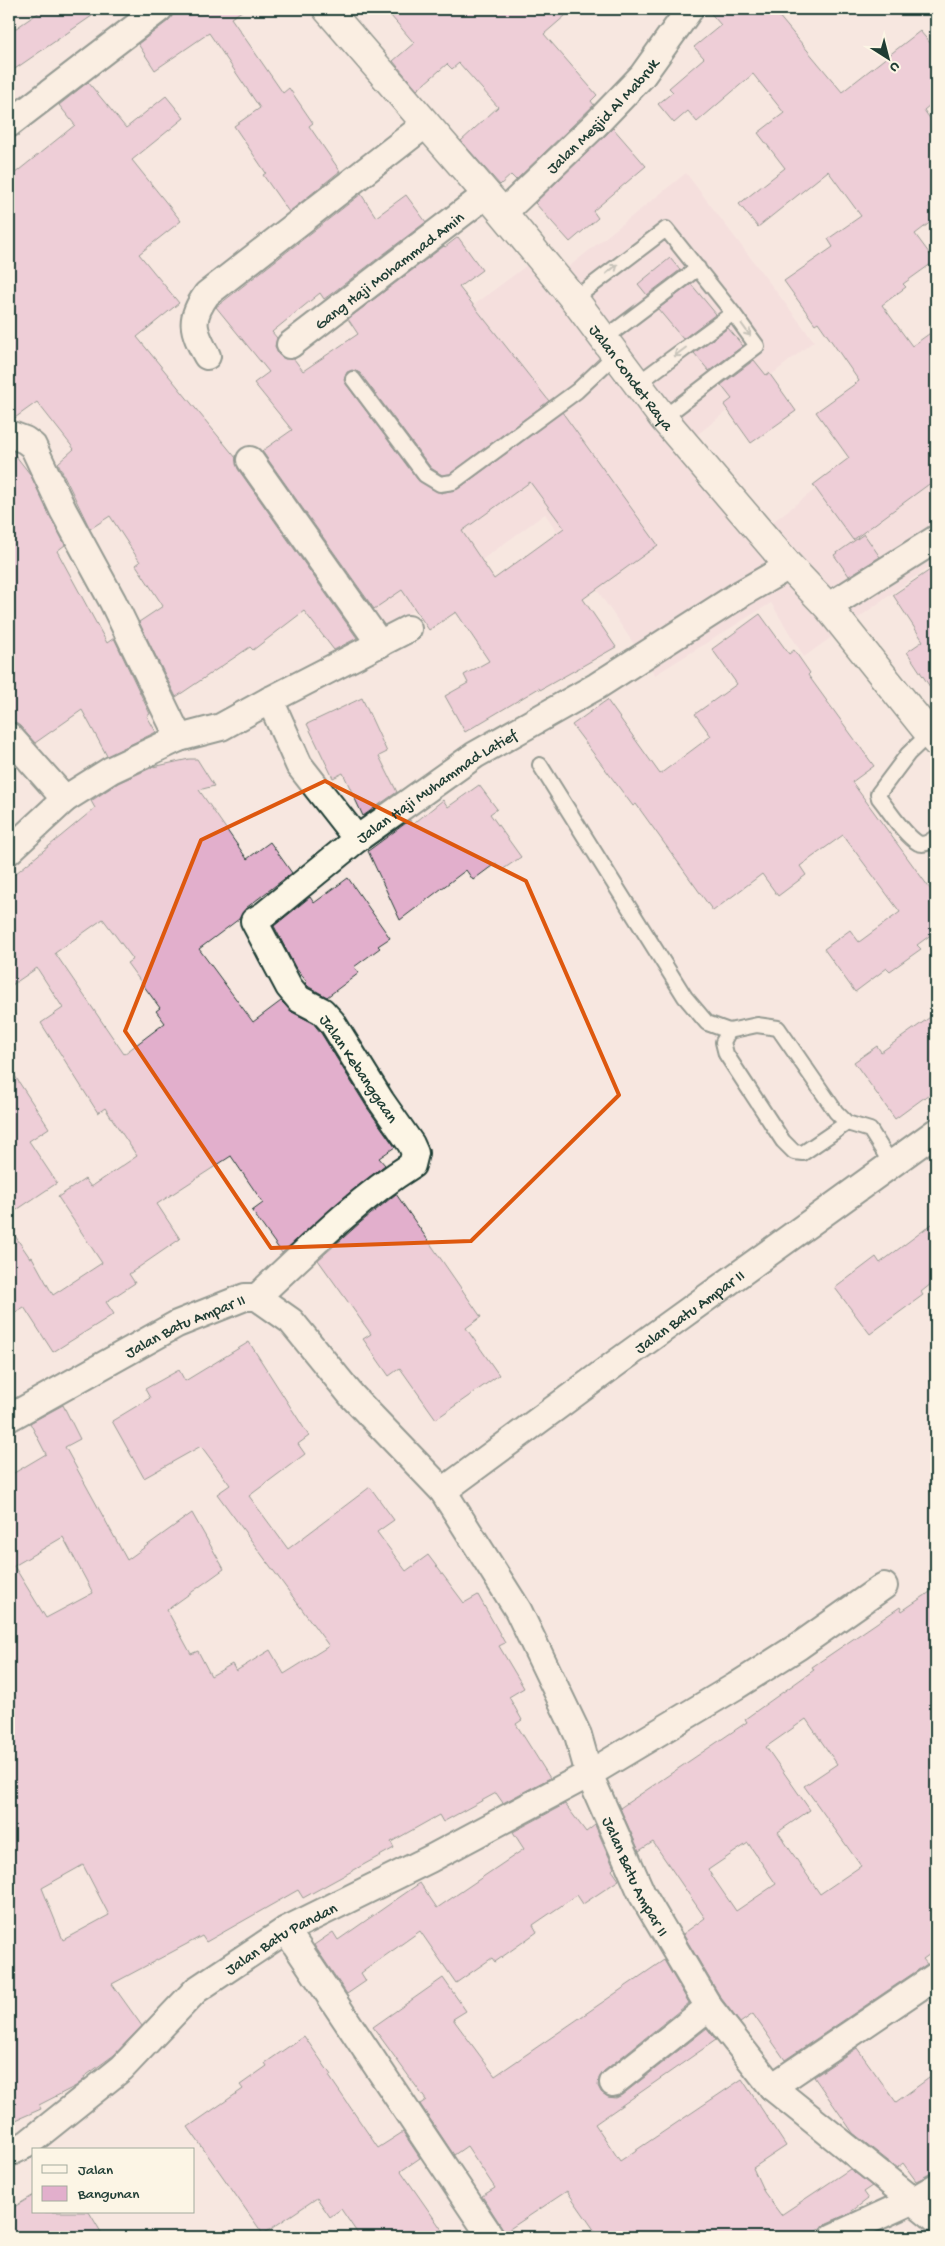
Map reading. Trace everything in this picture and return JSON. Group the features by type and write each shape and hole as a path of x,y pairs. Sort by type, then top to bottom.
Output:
{"street":[{"path":"9,124 159,9"},
{"name":"Jalan Condet Raya","path":"327,9 495,203 574,299 663,418 789,566 828,608 933,738"},
{"name":"Jalan Mesjid Al Mabruk","path":"495,203 595,125 642,76 690,9"},
{"path":"207,356 200,343 194,324 196,309 207,294 426,124"},
{"name":"Gang Haji Mohammad Amin","path":"290,345 495,203"},
{"path":"9,434 26,440 33,446 63,510 113,602 178,738"},
{"path":"250,460 380,644"},
{"path":"828,608 936,539"},
{"name":"Jalan Haji Muhammad Latief","path":"270,700 299,765 357,839 475,755 598,686 742,593 789,566"},
{"path":"9,851 65,798 111,770 178,738 221,727 408,629"},
{"path":"9,736 65,798"},
{"name":"Jalan Kebanggaan","path":"257,1297 326,1234 373,1194 412,1165 415,1153 332,1022 322,1010 299,999 293,991 254,921 264,915 357,839"},
{"name":"Jalan Batu Ampar II","path":"443,1492 618,1361 936,1132"},
{"name":"Jalan Batu Ampar II","path":"9,1418 177,1324 245,1298 257,1297 291,1321 352,1396 443,1492 518,1610 578,1735 589,1774 642,1894 709,2007 772,2087 936,2219"},
{"name":"Jalan Batu Pandan","path":"9,2153 27,2144 122,2068 196,1990 286,1930 430,1859 589,1774 799,1646 884,1586"},
{"path":"286,1930 491,2237"},
{"path":"772,2087 936,1976"},
{"path":"613,2083 709,2007"},
{"path":"833,2237 936,2188"}],"lane":[{"path":"574,299 666,229 733,313 757,346 663,418"},
{"path":"353,380 425,475 440,484 453,482 577,391 610,347 698,268"},
{"path":"637,384 733,313"},
{"path":"933,738 908,754 878,794 903,828 919,843 926,844 936,837"},
{"path":"540,765 685,997 707,1023 729,1031 757,1025 778,1028 836,1112 847,1123 870,1130 892,1165"},
{"path":"729,1031 723,1042 726,1054 783,1141 794,1152 804,1152 847,1123"}],"highlighted area":[{"path":"325,781 526,881 619,1095 471,1241 271,1248 125,1031 201,840"}],"shaded area":[{"path":"686,173 814,341 692,439 766,527 897,427 936,489 936,562 804,657 771,603 655,675 545,514 361,648 242,480 531,262 547,284"}],"building":[{"path":"44,9 102,9 9,73 9,33"},
{"path":"178,9 245,9 231,18 283,93 289,88 313,123 309,126 340,171 289,212 263,175 266,173 234,126 260,108 209,33 155,70 138,44 168,21"},
{"path":"385,9 573,9 544,34 597,95 591,101 594,105 516,180 511,175 500,185 461,141 498,107 459,63 452,69 447,64 417,90 393,61 414,43"},
{"path":"707,9 773,9 842,92 920,31 936,50 936,100 924,110 936,127 936,218 915,234 935,261 903,284 906,287 882,305 912,346 936,329 936,479 853,540 813,485 849,458 816,412 859,381 818,322 815,324 784,281 833,247 828,239 861,216 828,171 758,227 739,204 785,168 758,133 784,113 753,74 697,122 688,111 674,123 658,104 673,92 669,88 704,58 694,47 721,25"},
{"path":"88,82 126,128 166,96 184,118 132,160 181,221 139,254 179,303 137,337 236,458 238,469 357,638 334,650 304,611 253,650 250,647 176,697 139,622 163,606 136,565 140,562 110,516 90,529 58,463 74,449 37,402 12,420 9,419 9,178 75,125 59,105"},
{"path":"613,128 646,166 593,211 598,218 570,242 535,203"},
{"path":"361,194 376,217 406,195 426,222 324,299 320,293 272,332 277,338 275,346 278,354 285,359 294,359 303,371 358,334 348,319 458,237 482,270 459,287 549,401 450,474 442,475 431,468 360,373 352,370 347,372 344,380 418,480 441,493 458,489 562,412 658,545 583,599 616,647 540,690 539,688 465,732 445,696 468,683 464,675 489,661 456,612 429,630 402,590 374,609 262,451 292,430 254,383 269,372 216,307","holes":["530,482 564,528 494,579 462,531"]},
{"path":"670,258 680,270 647,295 638,284"},
{"path":"691,284 716,314 683,339 658,309"},
{"path":"728,328 743,346 709,371 694,353"},
{"path":"754,360 766,375 769,373 796,411 751,443 724,405 732,399 721,385"},
{"path":"9,450 12,451 30,474 65,545 57,551 107,643 114,638 150,714 147,716 156,732 107,756 82,710 35,743 20,726 9,721"},
{"path":"864,534 880,557 849,576 834,555"},
{"path":"936,566 936,696 907,652 923,641 893,595"},
{"path":"760,614 789,654 794,650 810,673 808,675 874,766 852,782 936,897 936,931 917,945 921,949 890,971 887,968 855,992 824,949 850,930 859,942 900,912 843,835 800,866 806,875 778,896 762,874 713,911 636,804 633,806 572,725 607,700 660,774 711,736 695,714 737,684 712,649"},
{"path":"362,698 387,752 379,756 397,792 363,816 343,773 333,778 307,724"},
{"path":"197,759 214,786 199,790 247,859 270,842 292,873 246,908 239,919 199,949 253,1022 281,1001 292,1012 313,1023 368,1109 395,1147 379,1158 385,1165 342,1199 282,1253 252,1211 263,1203 231,1156 157,1204 180,1239 129,1274 135,1283 106,1302 114,1314 53,1352 24,1307 9,1316 9,1227 30,1258 32,1257 53,1295 102,1263 58,1197 85,1179 91,1187 137,1156 105,1108 98,1113 41,1023 63,1008 37,968 9,987 9,879 95,808 91,801 118,783 153,767","holes":["103,919 133,959 127,963 160,1008 156,1011 165,1023 124,1054 55,953"]},
{"path":"479,785 497,809 490,814 521,857 502,870 496,863 473,880 466,870 400,920 368,851 410,820 412,825 443,800 448,807"},
{"path":"348,878 390,938 378,946 380,948 354,967 359,973 327,997 305,983 307,982 295,967 274,926 310,897 314,903"},
{"path":"936,1013 936,1089 895,1119 854,1062 877,1046 881,1052"},
{"path":"9,1067 49,1128 29,1141 57,1183 9,1215"},
{"path":"396,1194 481,1317 466,1328 499,1375 436,1419 400,1368 389,1376 363,1339 371,1334 318,1260"},
{"path":"936,1221 936,1280 921,1292 923,1295 870,1334 835,1288 876,1257 880,1263"},
{"path":"249,1342 309,1436 298,1444 305,1454 249,1496 288,1549 370,1487 394,1520 377,1532 406,1571 428,1555 464,1603 478,1595 505,1643 499,1646 524,1688 509,1697 522,1720 516,1724 550,1778 503,1803 496,1793 443,1822 439,1815 391,1842 394,1848 303,1898 298,1890 206,1942 202,1936 112,1984 142,2026 114,2055 84,2077 85,2079 76,2086 39,2105 41,2109 9,2123 9,1476 46,1454 30,1423 63,1405 80,1439 65,1447 127,1560 192,1513 224,1569 167,1610 191,1654 198,1651 211,1676 232,1664 236,1671 270,1650 284,1674 329,1646 217,1494 230,1485 201,1446 144,1478 112,1421 150,1398 145,1389 179,1370 185,1381","holes":["63,1537 93,1593 46,1618 14,1566","83,1865 109,1915 63,1940 42,1888"]},
{"path":"936,1588 936,1950 923,1959 927,1964 785,2060 753,2014 740,2023 721,1998 683,1934 705,1918 653,1842 639,1851 620,1808 747,1722 745,1719 814,1670 812,1667 900,1607 902,1611","holes":["806,1719 837,1764 804,1786 861,1866 820,1894 778,1832 810,1810 766,1747","748,1843 776,1884 736,1911 708,1870"]},
{"path":"565,1804 586,1832 595,1825 614,1868 612,1870 619,1880 583,1904 577,1895 533,1925 537,1932 495,1962 492,1958 456,1983 420,1931 361,1973 366,1981 347,1994 314,1945 333,1932 338,1940 420,1883 437,1908 524,1849 513,1832"},
{"path":"664,1960 689,2003 604,2071 599,2078 598,2086 601,2092 608,2097 616,2098 622,2095 707,2028 716,2040 595,2124 620,2161 742,2079 786,2146 753,2168 764,2192 781,2215 850,2169 872,2186 863,2192 868,2199 848,2214 827,2223 808,2237 599,2237 567,2191 505,2232 482,2196 495,2188 467,2146 454,2155 420,2104 426,2100 373,2027 443,1978 466,2011 453,2019 495,2076"},
{"path":"304,2036 378,2148 403,2132 420,2158 401,2171 447,2237 360,2237 341,2209 330,2217 317,2198 263,2234 188,2127 243,2089 240,2085 267,2066 265,2063"},
{"path":"857,2048 896,2102 936,2073 936,2172 916,2181 903,2163 897,2168 853,2133 814,2077"},
{"path":"32,2196 32,2214 90,2214 104,2237 9,2237 9,2210"}]}
